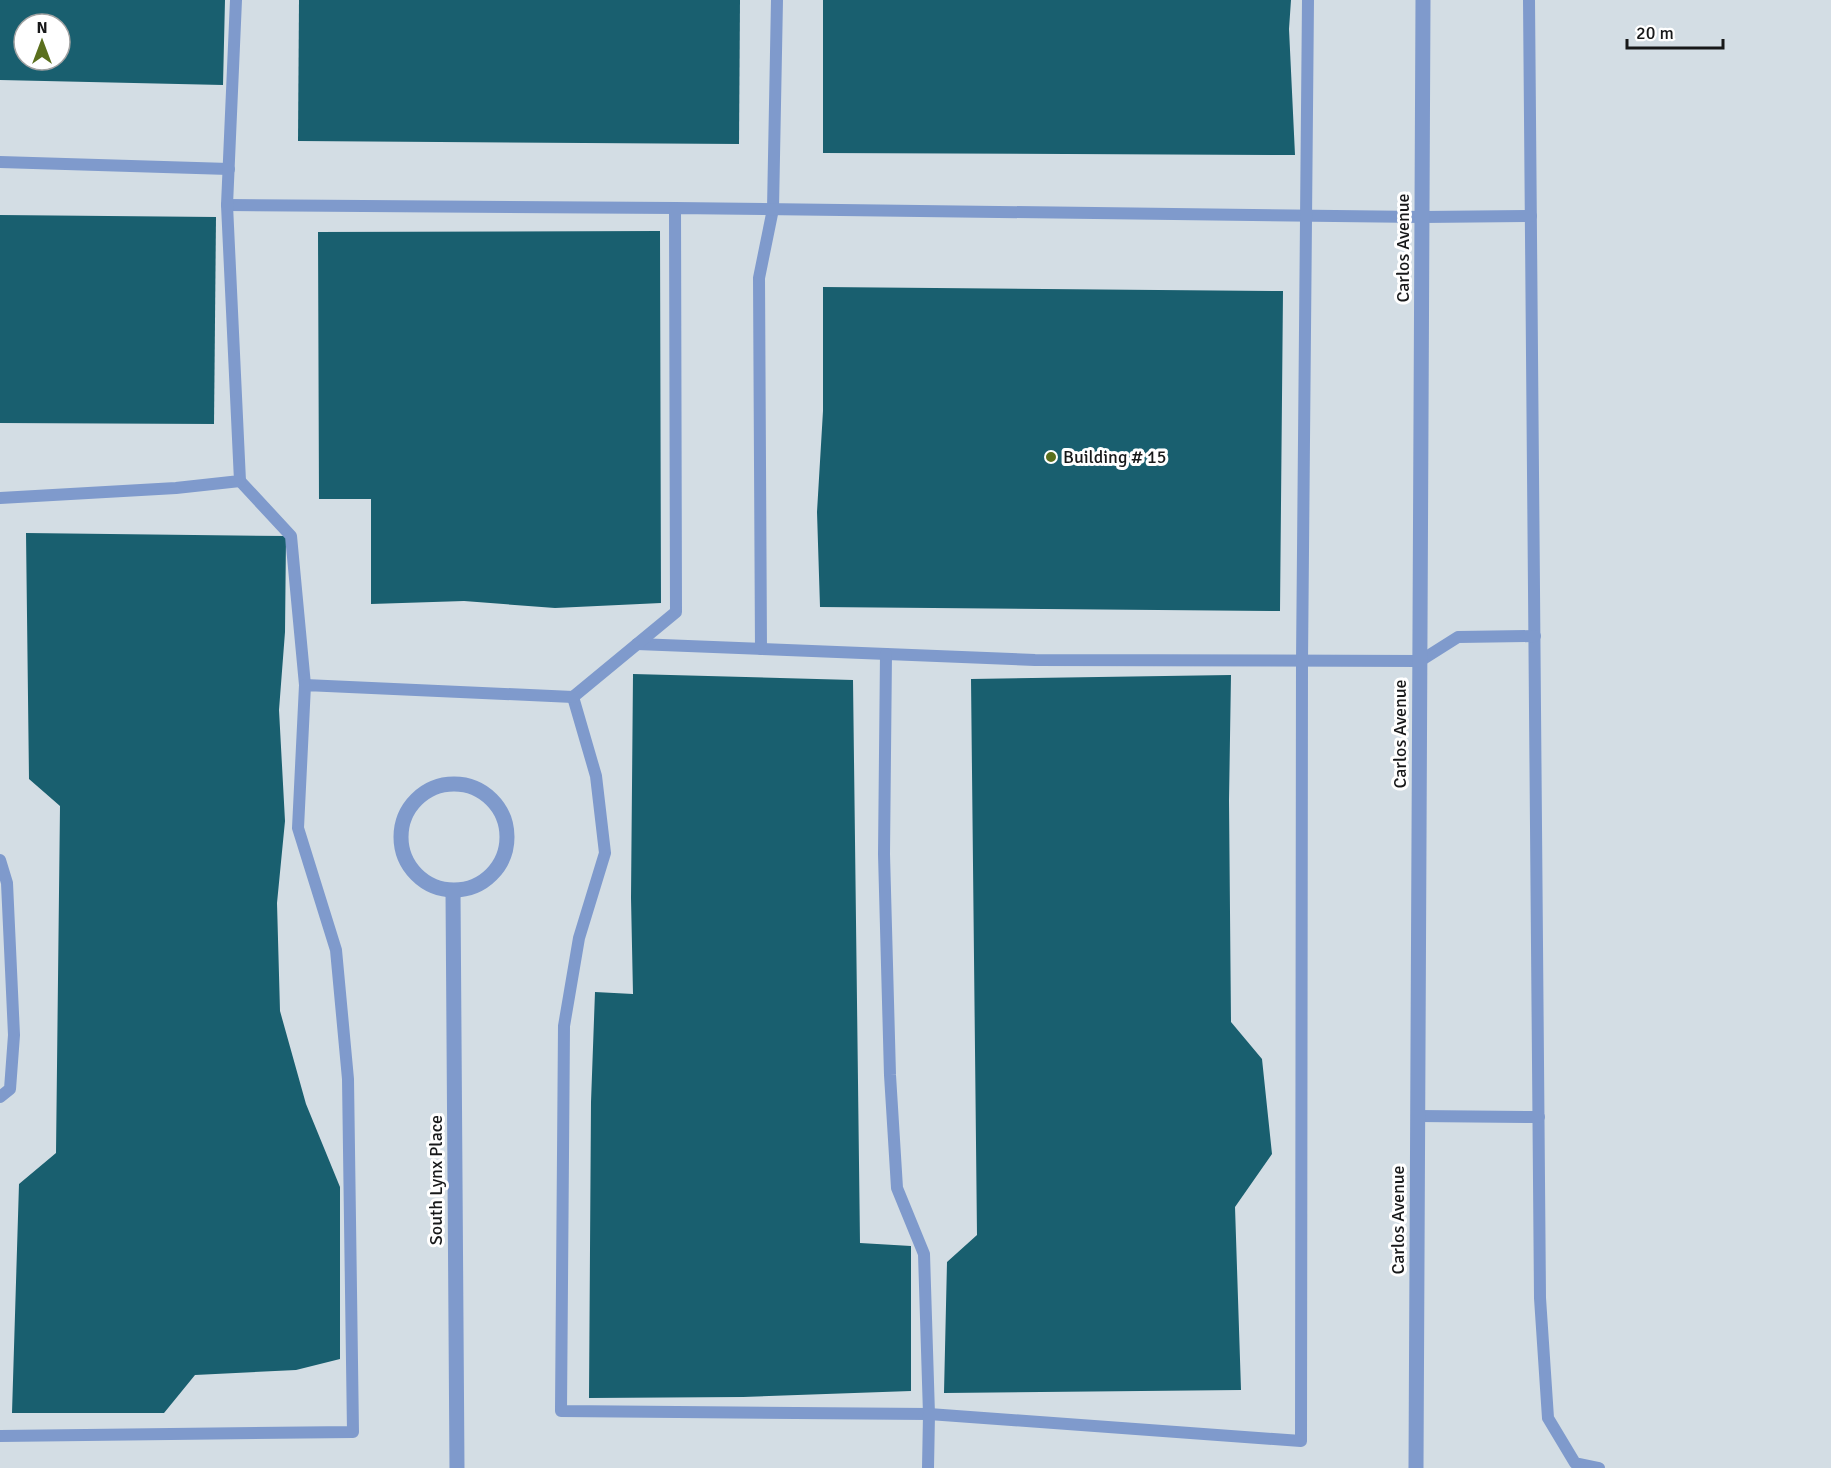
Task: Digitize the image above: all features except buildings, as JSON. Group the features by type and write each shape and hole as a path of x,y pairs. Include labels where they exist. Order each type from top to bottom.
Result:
{"street":[{"name":"Carlos Avenue","path":"1416,1468 1423,0"},
{"path":"456,783 477,788 494,800 505,818 508,839 504,860 492,876 474,888 453,891 432,886 415,874 404,856 400,836 405,815 417,798 435,787 456,783"},
{"name":"South Lynx Place","path":"453,891 458,1468"}],"lane":[{"path":"0,1436 353,1432 348,1079 336,950 298,828 305,685 291,537 240,481 227,205 236,0"},
{"path":"762,649 759,278 772,209 777,0"},
{"path":"573,698 596,776 605,853 579,938 564,1026 561,1411 929,1414 1301,1441 1302,661 1308,216 1308,0"},
{"path":"1529,0 1540,1298 1548,1418 1575,1463 1599,1468"},
{"path":"0,162 229,169"},
{"path":"227,205 1422,217 1531,216"},
{"path":"305,685 573,698 676,612 675,208"},
{"path":"0,498 176,488 240,481"},
{"path":"637,644 1035,660 1420,661 1458,637 1534,636"},
{"path":"886,654 884,854 890,1075 897,1188 924,1254 929,1414 928,1468"},
{"path":"0,860 7,883 14,1035 10,1089 0,1097"},
{"path":"1418,1116 1539,1117"}],"shaded area":[{"path":"0,0 1831,0 1831,1468 0,1468"}],"place":[{"name":"Building # 15","path":"1051,457"}]}
